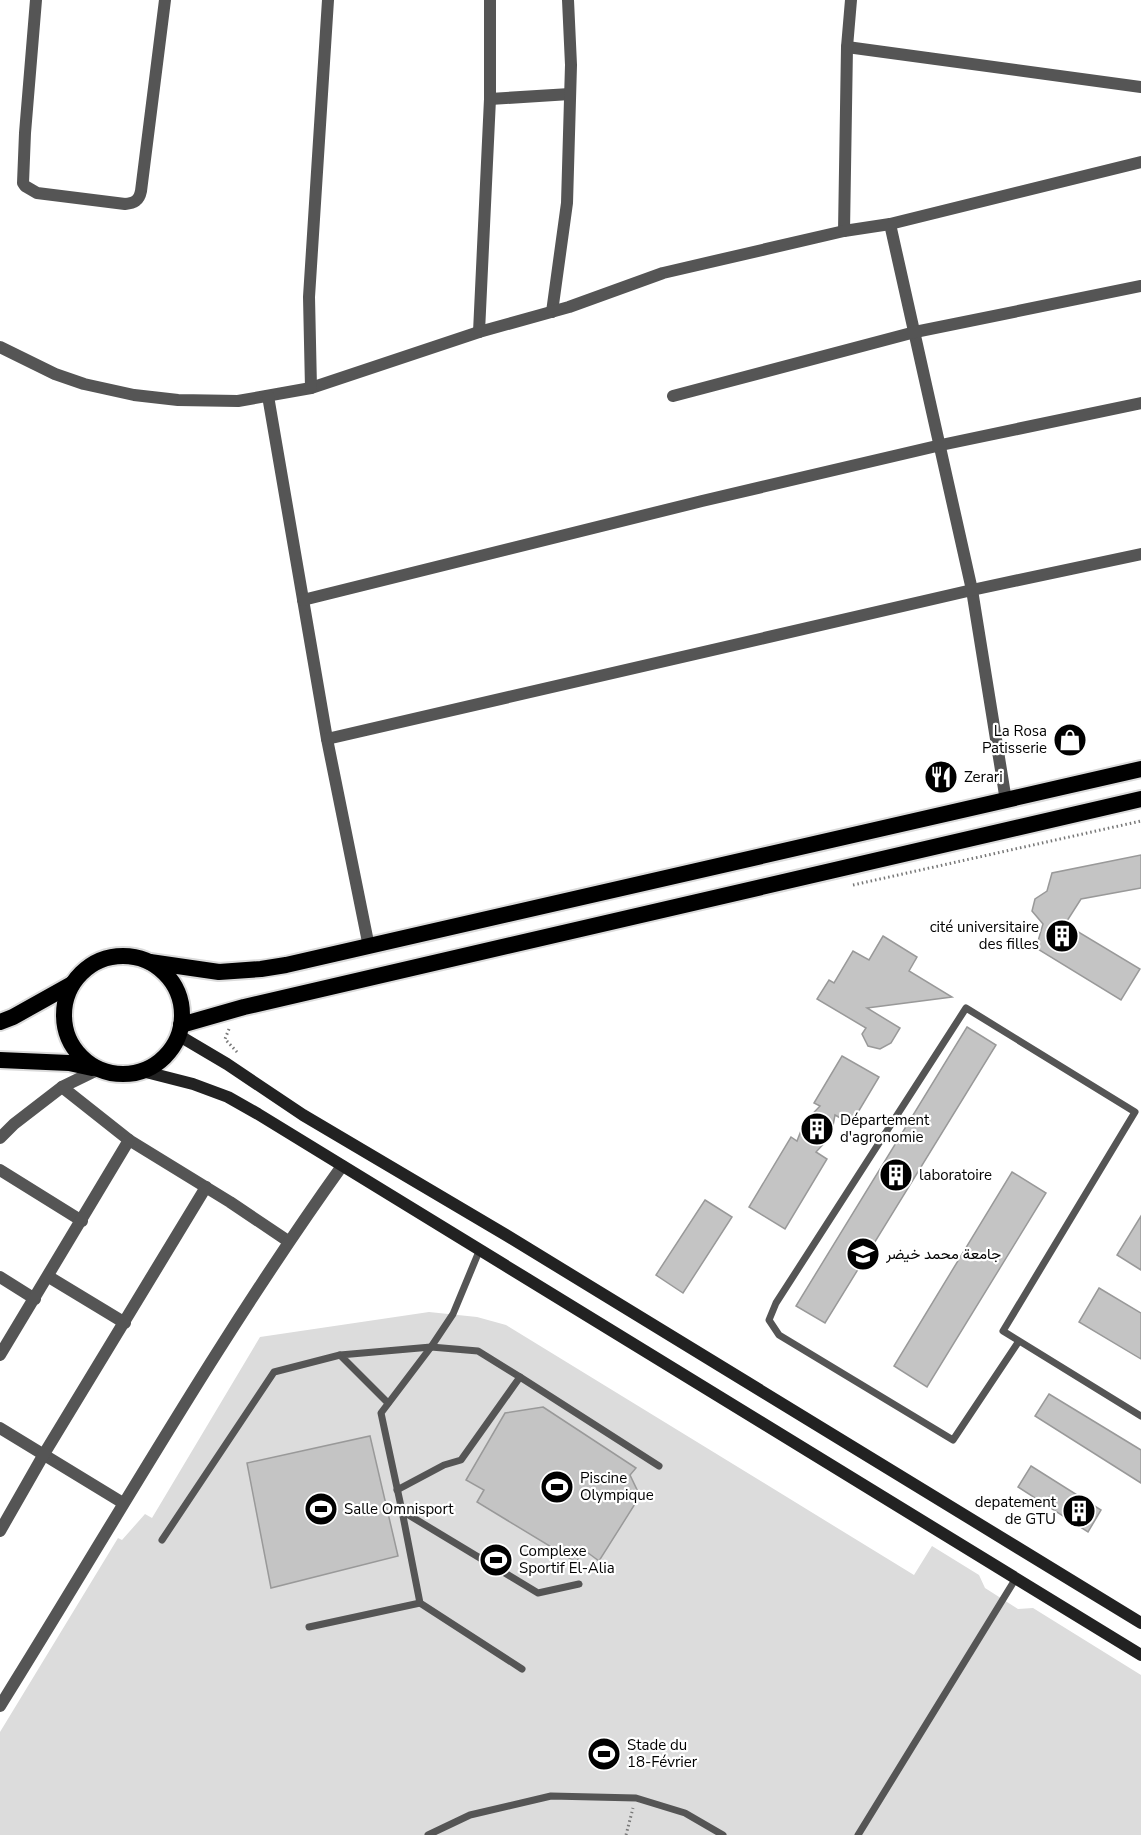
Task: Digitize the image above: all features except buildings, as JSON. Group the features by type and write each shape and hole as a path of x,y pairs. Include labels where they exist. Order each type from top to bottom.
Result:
{"highway":[{"path":"99,1070 82,1058 70,1042 63,1023 64,1002 72,984 81,972 107,957 121,955 136,957 150,962 219,972 286,965 1141,769"},
{"path":"180,1030 212,1015 1141,799"},
{"path":"0,1060 69,1064 127,1074 142,1071 157,1063 170,1051 180,1030 180,1003 172,982 162,970 150,962"},
{"path":"0,1022 33,1007 72,984"}],"main road":[{"path":"180,1030 303,1115 517,1241 1141,1623"},
{"path":"142,1071 193,1084 228,1097 1141,1655"}],"street":[{"path":"36,0 23,183 29,189 42,194 125,204 137,200 141,191 165,0"},
{"path":"311,388 309,297 328,0"},
{"path":"479,332 490,99 490,0"},
{"path":"552,312 567,203 570,94 568,0"},
{"path":"844,231 847,47 851,0"},
{"path":"847,47 1141,87"},
{"path":"490,99 570,94"},
{"path":"0,347 84,384 134,395 227,402 268,396 311,388 479,332 552,312 663,273 844,231 890,224 1141,162"},
{"path":"890,224 972,590 1006,801"},
{"path":"673,396 915,332 1141,286"},
{"path":"268,396 327,740 369,947"},
{"path":"303,600 657,512 940,445 1141,403"},
{"path":"327,740 972,590 1141,554"},
{"path":"0,1138 14,1124 62,1087 99,1070"},
{"path":"62,1087 129,1140 288,1241"},
{"path":"0,1121 14,1124"},
{"path":"0,1355 49,1277 129,1140"},
{"path":"0,1705 69,1596 123,1503 288,1241 342,1166"},
{"path":"0,1170 82,1221"},
{"path":"0,1531 44,1454 206,1187"},
{"path":"0,1277 35,1299"},
{"path":"49,1277 125,1323"},
{"path":"0,1428 123,1503"}],"lane":[{"path":"1019,1341 953,1440 779,1335 769,1320 776,1304 966,1008 1135,1112 1003,1331 1141,1416"},
{"path":"420,1603 381,1413 453,1314 480,1249"},
{"path":"162,1540 274,1372 340,1355 431,1347 478,1351 659,1466"},
{"path":"340,1355 388,1403"},
{"path":"397,1490 444,1465 461,1460 520,1377"},
{"path":"402,1510 538,1593 579,1584"},
{"path":"858,1835 1016,1578"},
{"path":"309,1627 420,1603 522,1669"},
{"path":"428,1835 470,1815 551,1796 636,1797 685,1813 723,1835"}],"path":[{"path":"626,1835 636,1797"}],"shaded area":[{"name":"Complexe Sportif El-Alia","path":"429,1312 477,1317 506,1325 914,1575 932,1546 979,1575 985,1588 1018,1609 1033,1608 1141,1675 1141,1835 0,1835 0,1732 118,1538 122,1540 145,1514 152,1518 260,1337"}],"place":[{"name":"La Rosa Patisserie","path":"1070,740"},
{"name":"Zerari","path":"941,777"},
{"name":"cité universitaire des filles","path":"1062,936"},
{"name":"Département d'agronomie","path":"817,1129"},
{"name":"laboratoire","path":"896,1175"},
{"name":"جامعة محمد خيضر","path":"863,1254"},
{"name":"Piscine Olympique","path":"557,1487"},
{"name":"Salle Omnisport","path":"321,1509"},
{"name":"depatement de GTU","path":"1079,1511"},
{"name":"Complexe Sportif El-Alia","path":"496,1560"},
{"name":"Stade du 18-Février","path":"604,1754"}]}
